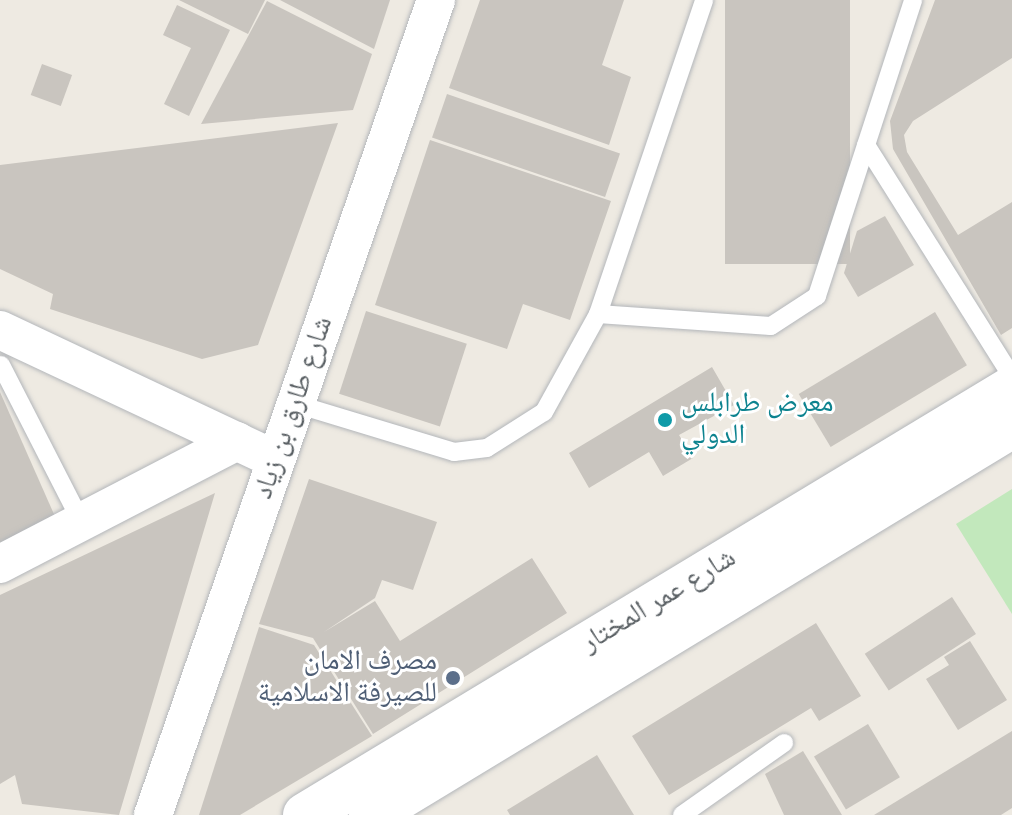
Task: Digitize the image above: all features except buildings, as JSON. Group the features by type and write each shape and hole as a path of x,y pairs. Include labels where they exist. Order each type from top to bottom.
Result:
{"main road":[{"name":"شارع عمر المختار","path":"305,815 1012,388"},
{"name":"شارع عمر المختار","path":"371,815 1012,426"}],"street":[{"name":"شارع طارق بن زياد","path":"153,815 436,0"},
{"path":"0,330 276,460"},
{"path":"0,365 38,348"},
{"path":"0,564 237,441"}],"lane":[{"path":"296,404 454,452 487,448 544,412 598,314 704,0"},
{"path":"598,314 771,326 801,312 817,296 913,0"},
{"path":"866,145 1012,377"},
{"path":"0,365 82,523"},
{"path":"682,815 784,743"}],"green space":[{"path":"1012,489 1012,614 956,524"}],"place":[{"name":"معرض طرابلس الدولي","path":"665,420"},
{"name":"مصرف الامان للصيرفة الاسلامية","path":"453,678"}]}
